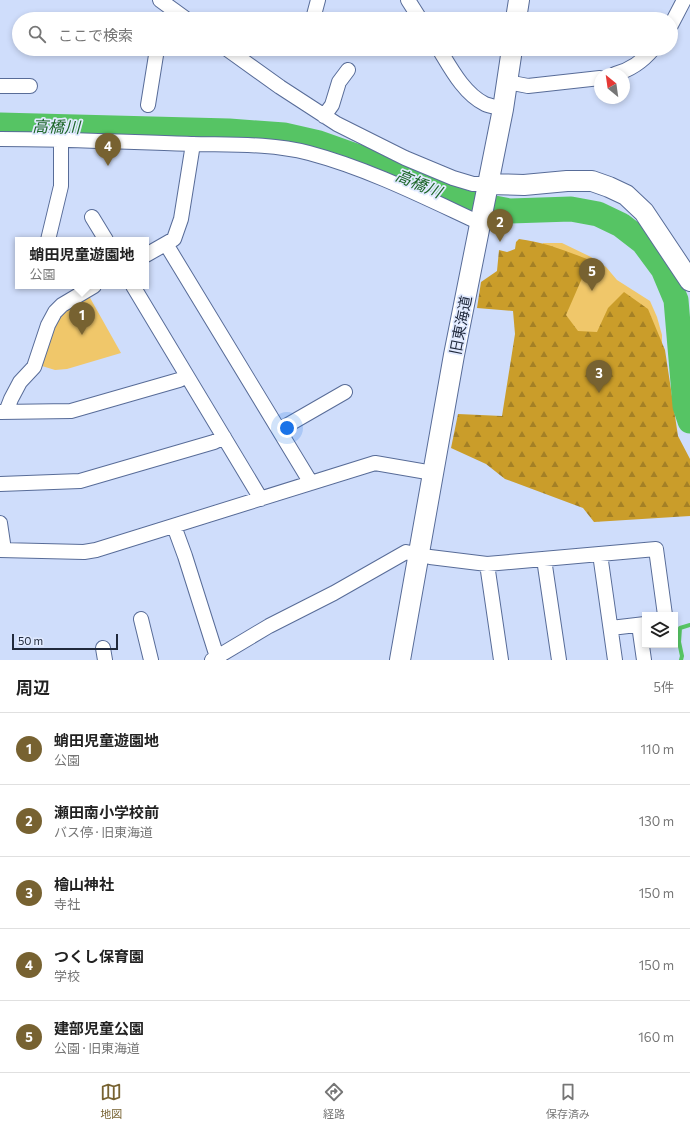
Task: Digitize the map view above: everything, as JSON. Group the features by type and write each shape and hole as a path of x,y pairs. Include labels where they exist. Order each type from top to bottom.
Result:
{"street":[{"path":"315,12 318,0"},
{"path":"408,0 416,12"},
{"path":"517,12 519,0"},
{"path":"678,12 684,0"},
{"path":"148,105 155,56"},
{"path":"237,56 280,88 337,124 404,158 452,178 487,188 592,181 626,195 644,212 690,281"},
{"path":"443,56 456,76 473,95 484,104 503,109"},
{"name":"旧東海道","path":"400,660 454,355 503,109 511,56"},
{"path":"630,68 637,65 648,56"},
{"path":"324,116 332,104 339,82 348,70"},
{"path":"507,82 528,86 594,79"},
{"path":"0,86 30,86"},
{"path":"0,139 61,139 192,144 246,144 280,148 307,153 378,176 480,220"},
{"path":"49,237 61,186 61,139"},
{"path":"149,253 174,239 181,219 192,144"},
{"path":"92,217 104,237"},
{"path":"166,244 311,483"},
{"path":"3,412 20,382 34,367 48,325 55,312 62,305 89,289"},
{"path":"136,289 261,499"},
{"path":"3,412 71,411 180,380 187,376"},
{"path":"279,430 345,392"},
{"path":"0,484 80,481 214,442 224,437"},
{"path":"0,523 2,550 84,552 96,550 375,463 433,473"},
{"path":"174,526 185,556 215,659 269,626 334,593 406,552 430,558 487,564 656,549 665,612"},
{"path":"600,554 616,660"},
{"path":"544,559 559,660"},
{"path":"487,564 501,660"},
{"path":"141,619 151,660"},
{"path":"611,628 642,624"},
{"path":"643,648 644,660"}],"shaded area":[{"path":"543,243 562,243 591,257 606,267 617,280 650,301 657,317 662,335 662,349 555,349 540,254"},
{"path":"89,296 121,353 67,369 55,370 42,366 58,317 64,311"}],"green space":[{"path":"519,239 545,244 587,259 583,276 566,315 578,331 597,332 608,308 624,292 648,309 665,350 678,436 690,459 690,516 594,522 583,508 505,479 486,464 451,448 458,414 502,416 515,334 513,311 477,308 481,282 497,271 499,250 507,252 515,249 516,242"}],"waterway":[{"name":"高橋川","path":"0,125 229,131 284,135 319,143 367,160 463,202 510,211 571,209 598,214 621,225 643,242 663,269 676,300 685,406 690,421"},
{"path":"681,660 682,656 679,642 680,628 690,625"}],"place":[{"name":"つくし保育園","path":"108,166"},
{"name":"瀬田南小学校前","path":"500,242"},
{"name":"建部児童公園","path":"592,291"},
{"name":"蛸田児童遊園地","path":"82,335"},
{"name":"檜山神社","path":"599,393"}]}
